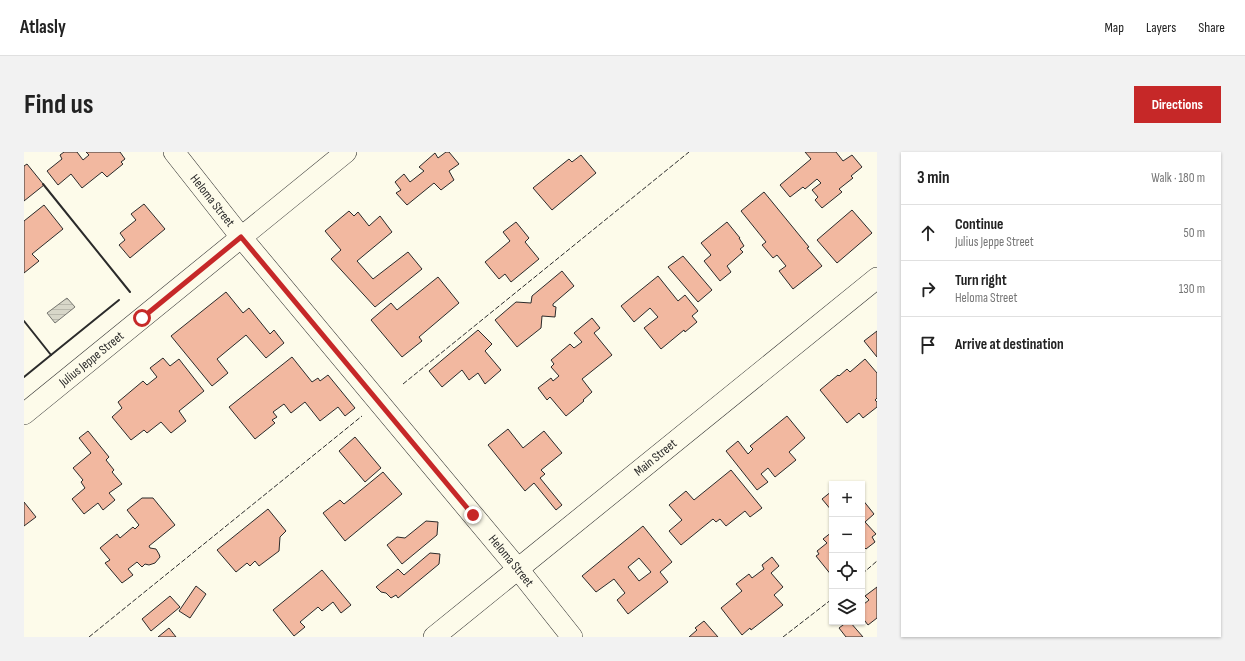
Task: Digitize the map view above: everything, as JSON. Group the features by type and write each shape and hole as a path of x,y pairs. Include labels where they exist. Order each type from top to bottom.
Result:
{"street":[{"name":"Heloma Street","path":"174,152 241,237 518,569 572,637"},
{"name":"Julius Jeppe Street","path":"24,414 346,152"},
{"name":"Main Street","path":"434,637 877,278"}],"shaded area":[{"path":"67,298 75,307 55,323 47,313"}],"building":[{"path":"64,152 77,152 83,160 89,155 86,152 120,152 125,159 121,162 123,164 107,177 102,172 82,188 71,174 58,185 47,171 62,159 60,155"},
{"path":"446,152 449,152 459,164 449,171 454,180 441,190 434,183 407,205 396,193 401,190 395,182 404,174 410,182 424,171 419,167 435,153 438,158"},
{"path":"805,152 836,152 843,161 852,155 862,167 851,176 853,178 839,189 842,192 822,208 815,200 818,197 812,190 821,183 817,179 805,189 803,187 790,197 780,185 811,159"},
{"path":"581,155 596,173 552,210 533,188 569,159 572,162"},
{"path":"27,164 44,185 24,201 24,166"},
{"path":"764,192 809,247 807,248 822,266 793,289 779,271 786,266 777,255 773,258 762,245 766,242 741,211"},
{"path":"144,204 165,229 130,258 119,245 125,240 120,233 136,220 131,214"},
{"path":"44,205 63,229 32,254 39,261 24,273 24,221"},
{"path":"852,210 872,233 837,263 817,240"},
{"path":"349,211 354,216 358,212 369,226 380,216 392,232 357,261 373,279 408,252 422,269 375,307 331,259 341,250 325,231"},
{"path":"516,222 529,238 525,242 539,259 511,282 505,274 499,279 485,262 510,241 503,232"},
{"path":"727,222 740,238 744,246 740,249 743,252 727,266 731,272 720,281 704,261 711,255 701,243"},
{"path":"683,256 712,290 698,302 668,267"},
{"path":"562,271 574,286 553,304 553,306 556,307 555,317 542,316 541,328 517,347 495,320 516,302 531,303 532,296"},
{"path":"658,276 678,301 685,295 698,311 692,316 697,322 685,332 684,330 661,349 644,328 658,317 650,308 634,322 621,306"},
{"path":"438,277 459,303 419,337 422,341 402,357 371,320 391,303 397,310"},
{"path":"226,292 243,313 249,308 270,334 274,330 284,343 266,358 246,335 217,359 228,373 212,386 171,336"},
{"path":"592,318 600,328 594,333 612,355 582,379 592,392 566,416 550,397 547,400 538,388 551,378 553,381 559,376 551,367 554,364 551,360 570,344 574,348 582,342 574,333"},
{"path":"478,330 492,344 485,351 501,370 485,384 478,373 469,380 462,370 442,387 429,371"},
{"path":"877,331 877,357 864,341"},
{"path":"292,357 312,382 318,378 320,381 328,375 355,408 345,416 338,407 320,421 305,402 291,413 284,404 273,412 277,417 272,420 275,423 255,439 229,407"},
{"path":"163,358 170,366 179,359 204,391 179,411 186,421 171,433 161,422 147,433 144,430 131,440 112,417 122,408 118,402 143,381 147,385 157,377 150,368"},
{"path":"865,359 877,373 877,398 875,400 877,402 877,407 863,418 859,413 847,423 820,390 847,369 850,372"},
{"path":"787,416 805,438 789,452 796,460 775,477 768,468 761,474 768,482 757,490 726,451 738,441 748,454 753,449 750,446"},
{"path":"508,429 523,448 544,431 562,453 541,470 545,474 540,478 562,505 556,510 534,483 525,491 488,445"},
{"path":"88,431 109,457 106,460 114,470 112,472 122,484 109,493 115,500 103,510 98,503 84,514 72,499 85,488 81,482 83,480 73,468 91,453 79,438"},
{"path":"355,437 381,468 365,482 339,451"},
{"path":"731,470 762,508 750,517 745,511 726,526 720,519 716,522 713,519 681,545 669,531 682,520 669,505 686,491 694,500"},
{"path":"383,472 402,494 345,541 323,513 340,500 344,504"},
{"path":"829,493 829,507 822,499"},
{"path":"142,498 153,498 175,525 149,546 150,548 156,549 159,554 160,557 155,563 149,565 145,564 142,567 137,562 128,569 133,575 122,583 105,563 110,560 100,548 117,534 120,538 133,527 135,529 139,525 127,510"},
{"path":"24,502 36,517 24,526"},
{"path":"865,503 874,514 865,522"},
{"path":"268,509 286,531 280,537 279,551 259,566 255,561 250,566 247,563 236,572 217,550"},
{"path":"426,521 438,522 437,535 402,564 387,545 397,537 405,538"},
{"path":"865,522 876,534 872,537 875,542 866,549"},
{"path":"643,526 672,562 660,572 668,582 628,614 617,600 625,593 614,579 596,592 582,576","holes":["639,558 651,572 639,581 628,567"]},
{"path":"829,534 829,572 816,556 819,554 817,551 827,543 823,539"},
{"path":"430,553 440,554 439,564 398,598 396,595 391,598 376,587 398,569 404,575"},
{"path":"772,557 779,566 771,573 783,587 774,595 783,605 751,630 750,628 742,635 721,608 742,591 736,584 749,574 752,578 764,569 762,565"},
{"path":"322,570 351,605 341,613 333,602 322,611 318,607 300,622 305,627 294,636 273,610"},
{"path":"196,586 206,594 190,618 179,611"},
{"path":"877,587 877,618 868,625 865,621 865,603 869,600 865,596"},
{"path":"170,596 180,607 151,631 142,619"},
{"path":"704,621 718,637 689,637 697,630 695,628"},
{"path":"843,625 853,625 863,637 846,637 839,628"},
{"path":"169,628 176,637 158,637"}],"fence":[{"path":"403,384 689,152"},
{"path":"89,637 362,416"},
{"path":"865,571 877,561"},
{"path":"783,637 829,601"}],"wall":[{"path":"43,184 130,292"},
{"path":"51,355 119,300"},
{"path":"24,321 51,355 24,377"}],"route":[{"path":"142,318 241,237 473,515"}]}
